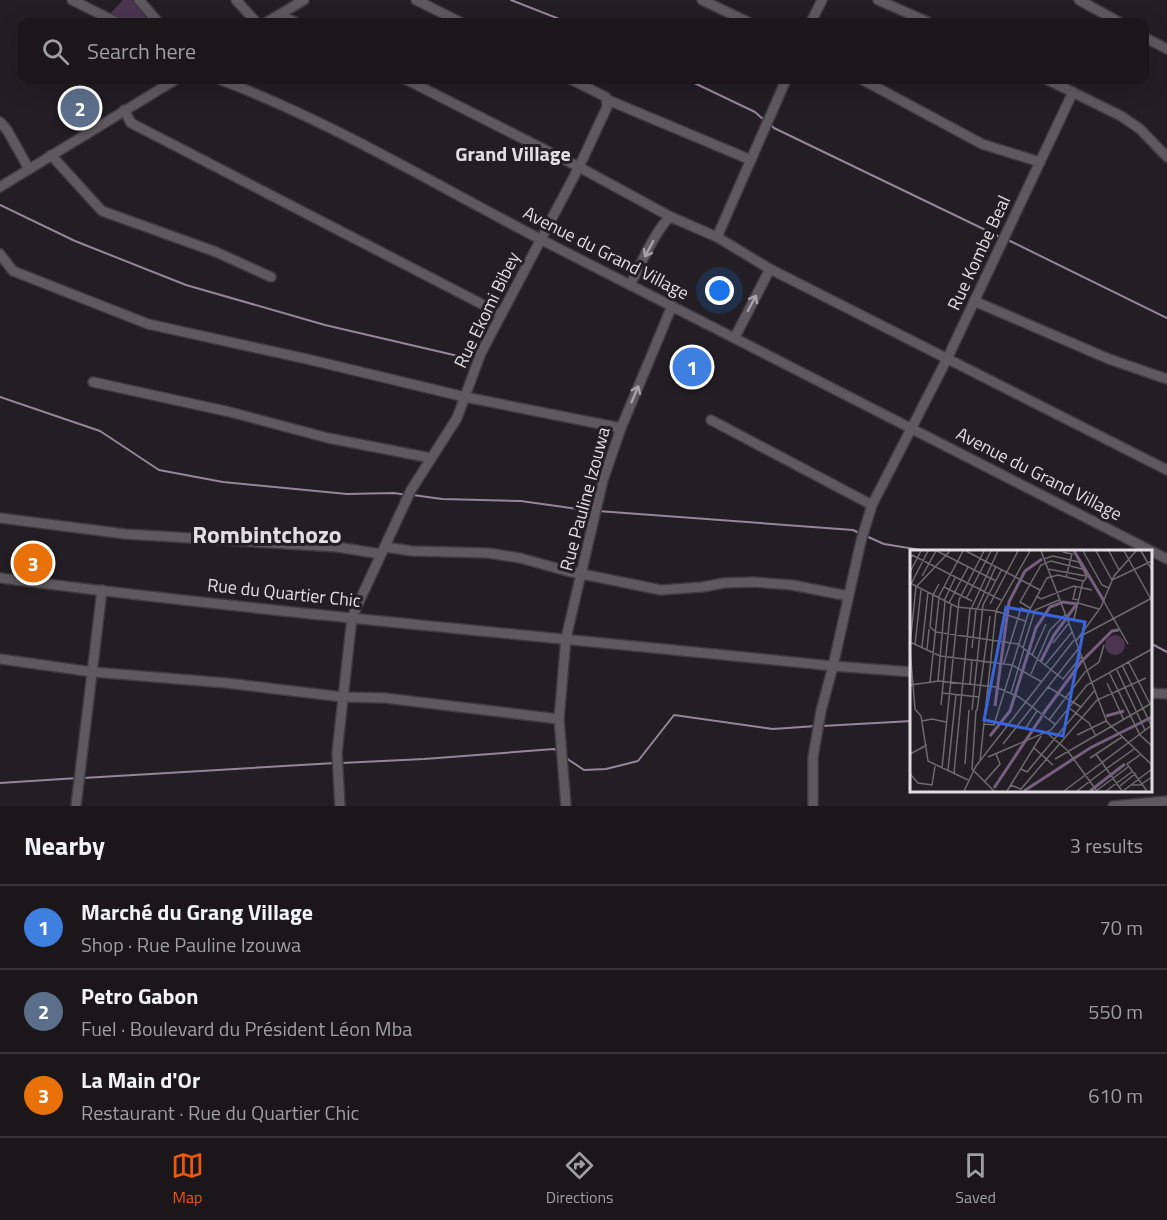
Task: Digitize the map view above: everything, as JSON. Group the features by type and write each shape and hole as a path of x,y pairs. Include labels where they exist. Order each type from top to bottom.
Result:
{"street":[{"path":"72,0 108,18"},
{"path":"139,0 155,18"},
{"path":"236,0 252,18"},
{"path":"274,18 304,0"},
{"path":"416,0 452,18"},
{"path":"702,0 740,18"},
{"path":"813,18 822,0"},
{"path":"879,0 919,18"},
{"path":"1078,0 1112,18"},
{"path":"280,15 286,18"},
{"path":"1149,40 1167,49"},
{"path":"0,187 168,84"},
{"name":"Avenue du Grand Village","path":"231,84 256,93 371,149 540,239 1151,550"},
{"path":"245,84 256,93"},
{"path":"415,84 579,167 671,217 717,237 770,269 1167,470"},
{"path":"580,84 608,100 751,160"},
{"path":"717,237 784,84"},
{"path":"870,84 982,144 1040,162"},
{"path":"1056,84 1121,116 1140,129 1167,157"},
{"name":"Rue Kombe Beal","path":"813,806 813,757 819,720 861,541 872,505 947,359 1073,92"},
{"name":"Rue Ekomi Bibey","path":"340,806 337,753 352,616 411,490 457,418 481,353 579,167 607,107 608,100"},
{"path":"124,110 131,123 501,314"},
{"path":"0,122 29,169"},
{"path":"51,155 102,211 216,252 271,277"},
{"path":"630,285 666,219 671,217"},
{"path":"0,254 12,271 148,324 465,397 621,428"},
{"path":"735,337 770,269"},
{"path":"974,302 1108,358 1167,379"},
{"name":"Rue Pauline Izouwa","path":"566,806 559,719 566,638 603,480 621,428 672,306"},
{"path":"93,382 230,412 328,438 431,458"},
{"path":"711,420 872,505"},
{"path":"0,518 125,534 383,551 488,553 520,558 661,590 753,582 792,585 848,596"},
{"name":"Avenue du Grand Village","path":"1152,550 1167,558"},
{"name":"Rue du Quartier Chic","path":"0,578 833,666 910,672"},
{"path":"76,806 102,590"},
{"path":"0,659 93,672 226,683 343,697 385,698 559,719"},
{"path":"1152,693 1167,694"},
{"path":"1113,806 1167,801"}],"shaded area":[{"path":"123,0 132,0 147,18 112,18 108,16"}],"waterway":[{"path":"511,0 557,18"},
{"path":"696,84 755,112 764,120"},
{"path":"769,123 774,128 998,236"},
{"path":"0,205 75,241 186,285 325,325 471,359"},
{"path":"1010,241 1167,318"},
{"path":"0,397 100,431 159,470 223,482 347,494 407,495"},
{"path":"413,495 442,499 521,501 592,511"},
{"path":"598,511 853,530 861,534"},
{"path":"866,536 884,544 921,550"},
{"path":"1152,644 1167,652"},
{"path":"566,758 584,770 606,769 638,761 674,715 773,729 816,726"},
{"path":"822,726 910,721"},
{"path":"341,763 554,749 559,752"},
{"path":"83,778 335,763"},
{"path":"0,783 78,778"}],"place":[{"name":"Petro Gabon","path":"80,108"},
{"name":"Marché du Grang Village","path":"692,367"},
{"name":"La Main d'Or","path":"33,563"}],"district":[{"name":"Grand Village","path":"513,154"},
{"name":"Rombintchozo","path":"267,535"}]}
